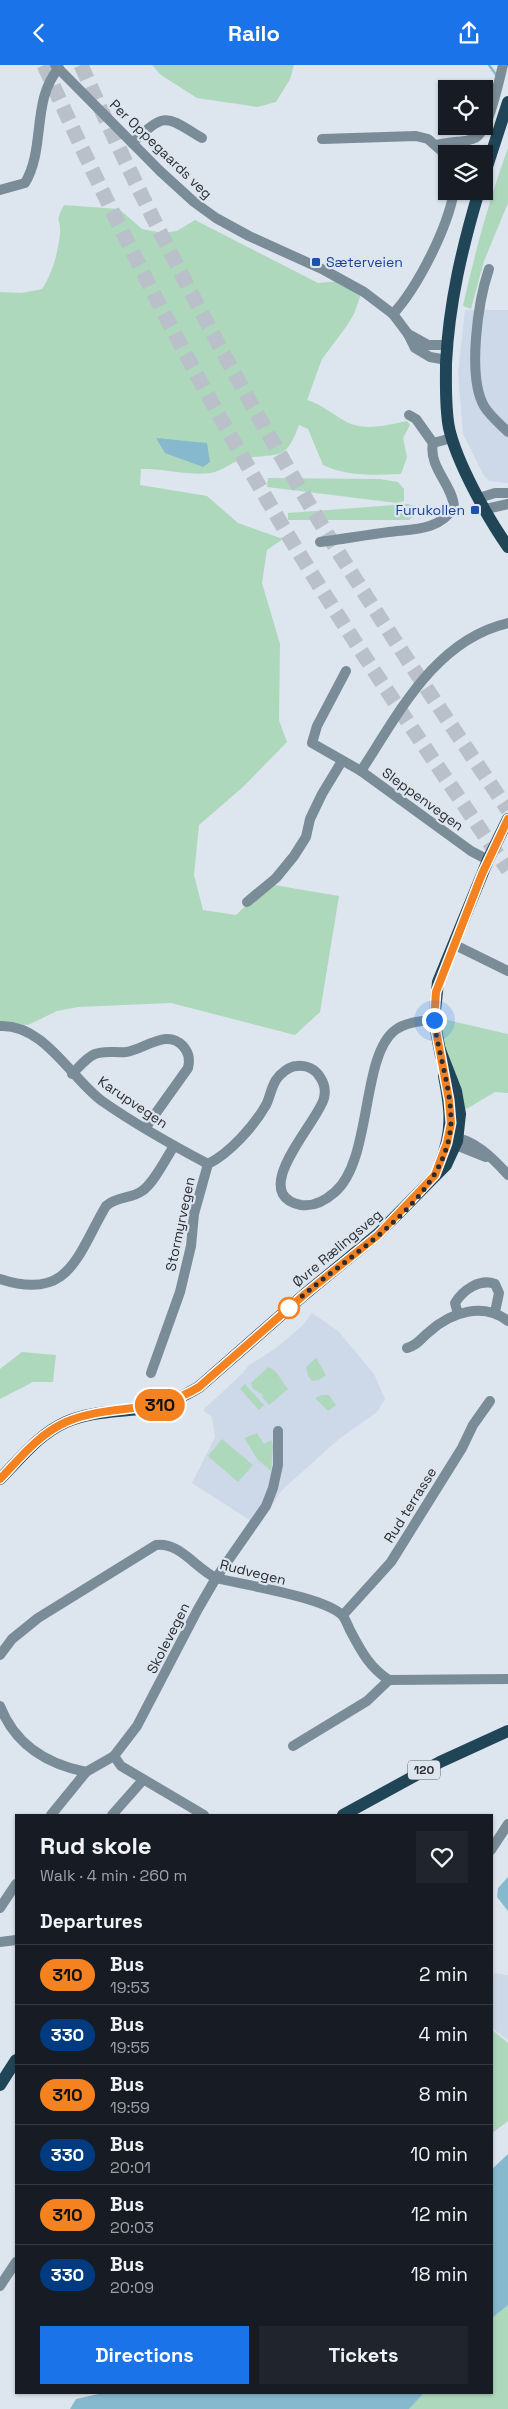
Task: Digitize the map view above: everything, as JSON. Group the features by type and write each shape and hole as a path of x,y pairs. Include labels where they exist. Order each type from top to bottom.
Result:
{"main road":[{"path":"493,150 507,108"},
{"path":"476,200 456,271 447,345 446,402 452,438 483,504 508,547"},
{"name":"Øvre Rælingsveg","path":"0,1479 33,1445 62,1424 90,1415 159,1405 199,1387 305,1294 378,1235 435,1175 454,1140 460,1114 458,1098 440,1049 434,1020 436,992 488,860 508,819"},
{"name":"120","path":"345,1814 440,1762 508,1731"},
{"path":"0,2085 15,2062"}],"street":[{"path":"322,139 400,135 428,139 437,145 449,141 475,139 481,133 491,109 503,65"},
{"path":"0,190 25,183 31,173 37,151 44,97 49,81 57,67"},
{"name":"Per Oppegaards veg","path":"57,67 184,194 216,218 249,236 336,276 371,297 394,314 408,334 414,348 430,357 447,360"},
{"path":"132,143 152,125 164,119 170,119 202,138"},
{"path":"394,314 431,254 451,200"},
{"path":"489,269 479,309 476,357 478,383 484,406 508,432"},
{"name":"Per Oppegaards veg","path":"408,334 428,345 447,345"},
{"path":"320,542 391,532 413,531 436,524 450,514 454,507 454,499 435,463 433,443 416,419 409,415"},
{"path":"433,443 452,438"},
{"path":"483,504 495,493 508,493"},
{"path":"483,504 508,504"},
{"path":"361,771 415,688 429,672 474,636 488,629 508,623"},
{"name":"Sleppenvegen","path":"346,671 317,726 312,743 361,771 471,851 488,860"},
{"path":"247,902 276,878 294,856 306,837 310,819 322,794 342,761"},
{"path":"454,944 492,965 508,971"},
{"name":"Stormyrvegen","path":"151,1373 180,1292 191,1246 194,1213 208,1164 218,1158 251,1125 266,1105 276,1081 283,1073 292,1067 306,1067 319,1074 324,1084 324,1100 318,1113 284,1163 281,1182 282,1191 294,1203 309,1205 327,1198 336,1191 348,1174 366,1114 377,1065 387,1039 394,1031 405,1025 434,1020"},
{"name":"Karupvegen","path":"0,1026 16,1027 36,1037 72,1074 100,1099 174,1146 208,1164"},
{"path":"72,1074 98,1052 126,1052 158,1040 174,1040 182,1045 190,1059 188,1068 146,1127"},
{"path":"454,1140 490,1158 508,1175"},
{"path":"0,1279 25,1286 35,1286 48,1283 67,1272 80,1256 106,1206 118,1198 142,1191 148,1186 174,1146"},
{"path":"458,1314 455,1303 458,1298 479,1283 488,1281 495,1284 499,1293 495,1313"},
{"path":"407,1348 415,1345 440,1324 458,1314 475,1310 495,1313 508,1321"},
{"name":"Rud terrasse","path":"343,1615 391,1562 462,1448 472,1425 490,1401"},
{"name":"Skolevegen","path":"114,1756 142,1718 216,1578 266,1506 273,1489 278,1465 278,1431"},
{"name":"Rudvegen","path":"0,1655 12,1639 38,1618 156,1545 169,1545 216,1578 309,1600 332,1608 343,1615"},
{"path":"343,1615 368,1662 378,1673 389,1680 508,1679"},
{"path":"293,1746 367,1701 389,1680"},
{"path":"0,1706 9,1726 20,1740 38,1755 53,1763 86,1772"},
{"path":"52,1814 86,1772 114,1756 121,1766 143,1781 202,1814"},
{"path":"113,1814 143,1781"},
{"path":"493,1847 508,1824"},
{"path":"0,1908 15,1886"},
{"path":"0,1942 15,1940"},
{"path":"0,2286 15,2264"}],"shaded area":[{"path":"465,310 508,310 508,483 489,481 483,474 463,434 458,373"},
{"path":"312,1313 338,1331 374,1374 385,1399 377,1412 339,1439 282,1490 259,1526 192,1483 215,1437 212,1417 203,1410 243,1373 248,1366 276,1348 302,1326"},
{"path":"494,1973 508,1975 508,2040 493,2029"}],"green space":[{"path":"152,65 294,65 290,79 276,102 257,107 197,98 161,75"},
{"path":"508,148 508,203 484,261 471,309 463,306"},
{"path":"64,205 119,209 142,229 163,233 177,231 195,220 318,283 340,281 363,288 354,314 322,359 307,400 345,421 360,426 376,427 407,421 410,425 403,438 407,457 401,474 371,475 342,472 323,465 308,429 299,425 286,450 275,455 242,459 215,472 202,474 141,469 140,485 207,496 238,523 283,539 267,550 262,583 280,644 279,720 287,742 243,787 199,825 194,875 203,910 236,915 268,884 339,896 320,1012 295,1035 171,1003 78,1007 57,1011 28,1025 0,1022 0,292 22,293 42,289 52,270 56,256 60,234 59,218"},
{"path":"268,478 380,479 398,482 404,489 404,501 397,503 267,487"},
{"path":"408,504 414,506 415,515 409,520 288,520 288,513"},
{"path":"447,1020 508,1034 508,1093 495,1092 468,1108 453,1113 440,1034 442,1021"},
{"path":"22,1352 56,1355 53,1382 33,1382 0,1399 0,1369"},
{"path":"316,1358 326,1375 319,1380 312,1381 308,1376 306,1367"},
{"path":"268,1367 277,1373 288,1389 269,1405 262,1397 263,1395 253,1389 251,1383"},
{"path":"245,1384 264,1405 259,1410 240,1389"},
{"path":"329,1395 336,1405 328,1411 315,1398"},
{"path":"257,1433 264,1444 271,1440 273,1445 271,1471 258,1460 244,1438"},
{"path":"222,1439 253,1465 238,1482 208,1456"},
{"path":"493,2031 508,2043 508,2121 493,2132"},
{"path":"508,2305 508,2409 409,2409 423,2394 493,2394 493,2317"}],"water":[{"path":"156,438 207,443 210,462 203,467 165,453"},
{"path":"508,1877 508,1911 497,1897 498,1888"},
{"path":"508,2154 508,2305 493,2317 493,2168"},
{"path":"98,2394 423,2394 409,2409 70,2409 76,2399"}],"waterway":[{"path":"489,65 497,76"}],"tunnel":[{"path":"44,65 128,243 188,359 252,474 339,616 508,870"},
{"path":"81,65 134,179 190,291 280,455 359,585 508,810"}],"bus line":[{"name":"310","path":"0,1479 33,1445 47,1433 62,1424 90,1415 159,1405 190,1393 199,1387 305,1294 378,1235 403,1211 435,1175 447,1143 451,1123 449,1100 433,1011 438,982 482,874 508,819"}],"place":[{"name":"Sæterveien","path":"316,262"},
{"name":"Furukollen","path":"475,510"}],"route":[{"path":"289,1308 378,1235 403,1211 435,1175 450,1132 451,1115 434,1020"}]}
